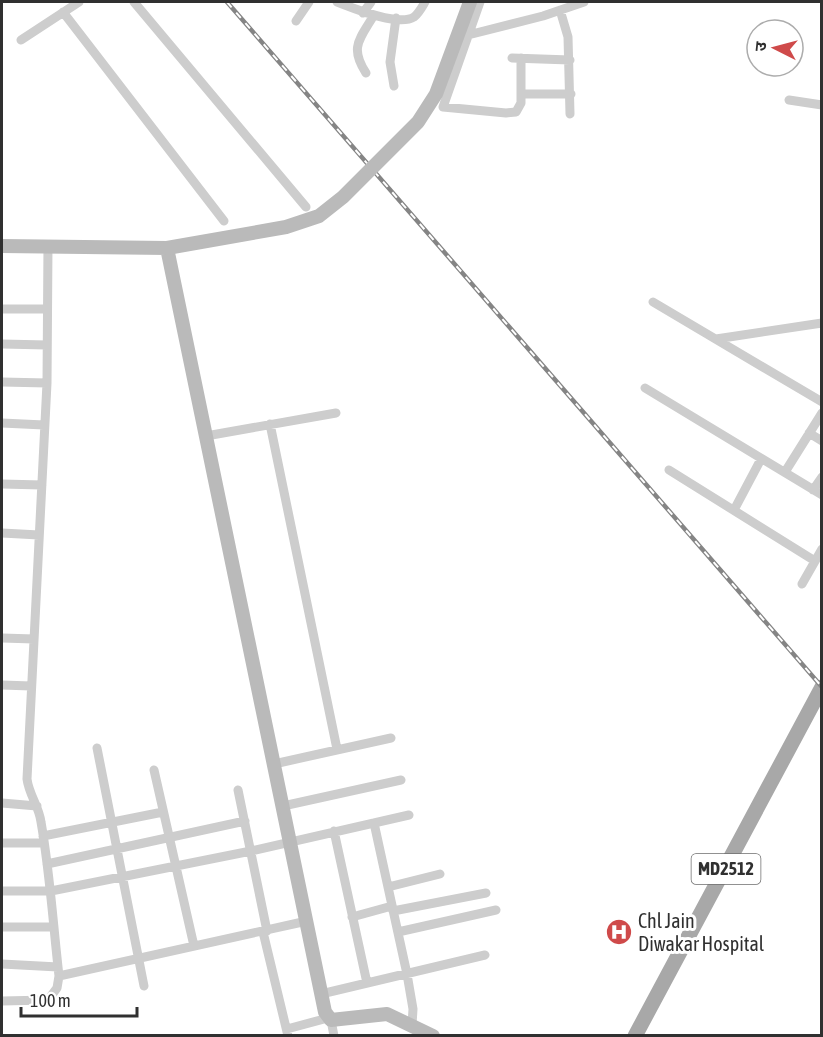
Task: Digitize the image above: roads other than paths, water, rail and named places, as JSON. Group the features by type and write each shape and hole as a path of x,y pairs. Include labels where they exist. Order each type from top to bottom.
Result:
{"main road":[{"name":"MD2512","path":"635,1035 822,687"}],"street":[{"path":"21,40 78,2"},
{"path":"134,2 306,207"},
{"path":"296,21 309,2"},
{"path":"337,2 363,13 396,18 413,18 425,2"},
{"path":"363,13 371,2"},
{"path":"2,246 167,248 286,227 319,216 343,197 418,122 436,94 470,2"},
{"path":"480,2 443,107 512,113 519,109 521,94 517,58 570,60"},
{"path":"468,35 560,10 573,3 584,2"},
{"path":"560,10 566,30 570,60 570,114"},
{"path":"63,12 224,221"},
{"path":"366,73 358,61 356,50 374,15"},
{"path":"394,86 390,62 396,18"},
{"path":"521,94 570,94"},
{"path":"789,100 822,105"},
{"path":"2,1001 48,1000 57,988 58,971 44,839 37,806 30,794 27,778 47,383 48,245"},
{"path":"167,248 321,994 334,1035"},
{"path":"653,302 822,402"},
{"path":"2,309 47,309"},
{"path":"716,339 822,322"},
{"path":"2,344 47,345"},
{"path":"2,382 47,383"},
{"path":"645,388 818,493 822,477"},
{"path":"206,436 336,413"},
{"path":"785,472 822,413"},
{"path":"2,423 44,425"},
{"path":"270,424 337,748"},
{"path":"809,434 822,441"},
{"path":"734,510 761,459"},
{"path":"669,470 815,561"},
{"path":"2,484 42,485"},
{"path":"2,533 39,535"},
{"path":"802,584 822,549"},
{"path":"2,638 34,639"},
{"path":"2,685 31,687"},
{"path":"274,764 337,748 391,738"},
{"path":"97,748 144,986"},
{"path":"153,770 194,946"},
{"path":"283,806 401,780"},
{"path":"238,790 265,931 288,1032 329,1019 378,1014 396,1017 433,1035"},
{"path":"2,803 37,806"},
{"path":"2,843 44,839 163,812"},
{"path":"2,891 51,891 176,867 409,815"},
{"path":"47,864 244,821"},
{"path":"374,823 407,974 413,1009 412,1025"},
{"path":"334,831 367,983"},
{"path":"388,887 440,874"},
{"path":"352,917 486,893"},
{"path":"398,932 496,910"},
{"path":"2,964 58,971 139,958 307,921"},
{"path":"2,927 54,927"},
{"path":"321,994 485,956"}],"railway":[{"path":"227,2 822,687"}],"place":[{"name":"Chl Jain Diwakar Hospital","path":"619,932"}]}
